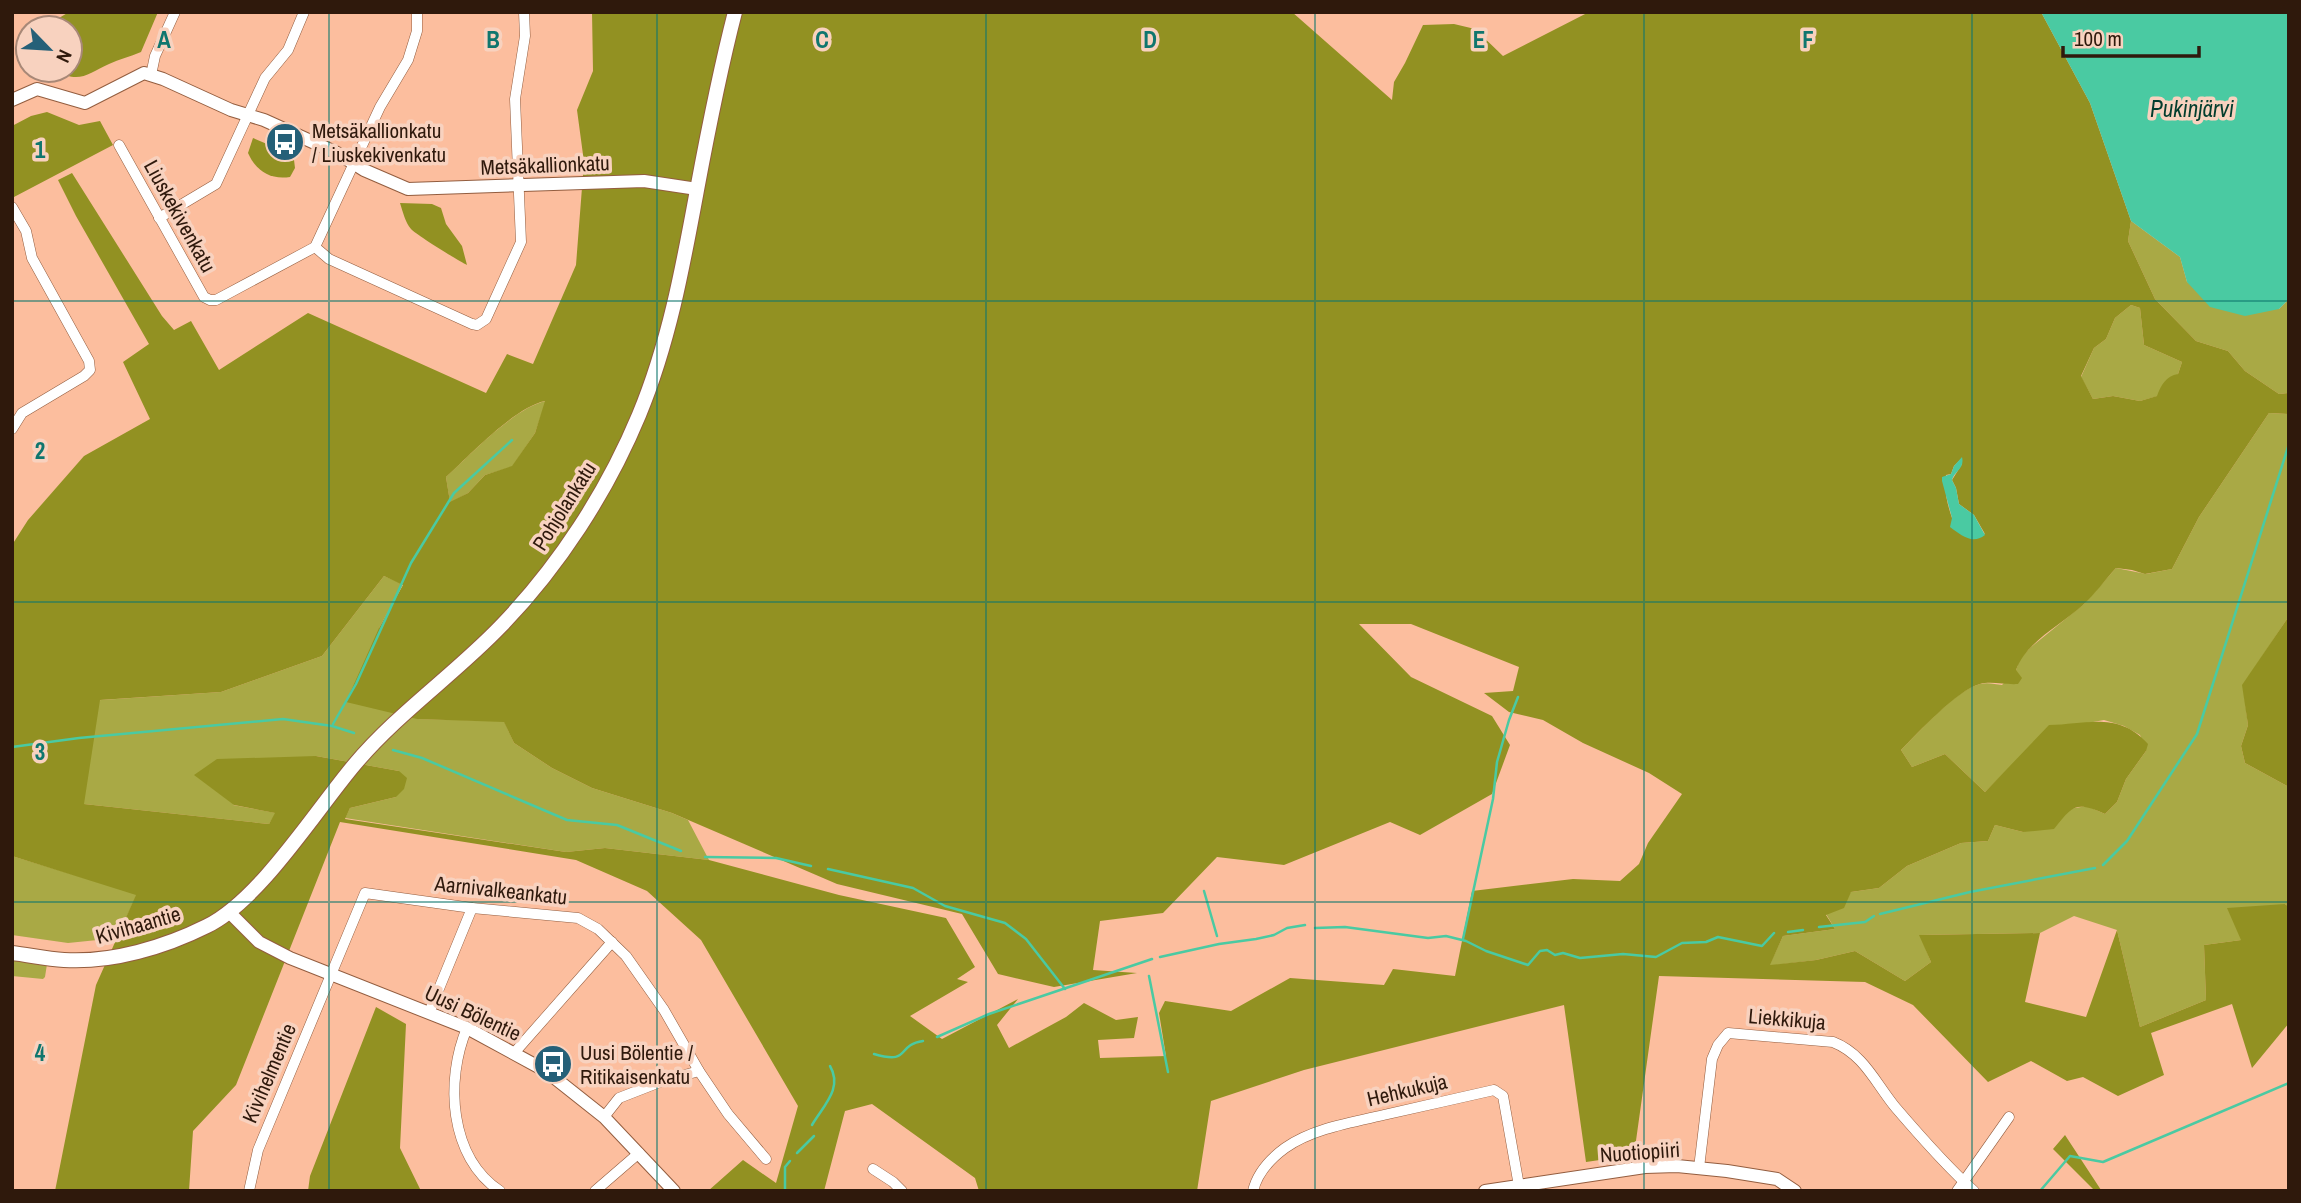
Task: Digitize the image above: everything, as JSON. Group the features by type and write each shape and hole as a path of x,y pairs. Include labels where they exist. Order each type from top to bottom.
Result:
{"main road":[{"name":"Pohjolankatu","path":"229,912 269,872 357,761 500,626 535,588 579,527 621,453 649,389 674,306 735,12"},
{"name":"Kivihaantie","path":"12,953 64,960 94,960 130,954 198,930 229,912"}],"street":[{"path":"12,100 37,89 85,103 136,76 151,75 155,56 175,12"},
{"path":"159,218 216,184 265,78 288,50 304,12"},
{"path":"416,12 417,32 408,60 380,107 315,247 329,259 477,325 486,319 521,242 515,99 525,36 524,12"},
{"name":"Metsäkallionkatu","path":"151,75 231,110 264,120 408,189 644,181 697,189"},
{"name":"Liuskekivenkatu","path":"119,145 204,297 216,300 315,247"},
{"path":"12,207 26,231 32,258 89,361 90,370 85,376 22,413 12,429"},
{"name":"Aarnivalkeankatu","path":"331,973 365,893 472,908 578,918 598,929 626,956 664,1010 699,1071 728,1114 766,1159"},
{"path":"429,1013 472,908"},
{"name":"Uusi Bölentie","path":"229,912 259,942 290,958 467,1028 514,1052 604,1117 674,1191"},
{"path":"514,1052 612,942"},
{"name":"Kivihelmentie","path":"249,1191 258,1150 331,973"},
{"path":"467,1028 457,1063 454,1093 457,1123 466,1150 480,1173 500,1191"},
{"name":"Liekkikuja","path":"1699,1168 1712,1059 1718,1045 1728,1033 1833,1042 1848,1048 1960,1186"},
{"path":"604,1117 619,1098 699,1071"},
{"name":"Hehkukuja","path":"1253,1191 1256,1179 1268,1163 1285,1148 1307,1136 1349,1123 1494,1090 1503,1096 1519,1186"},
{"path":"1974,1191 1960,1186 2009,1117"},
{"path":"595,1191 639,1153"},
{"name":"Nuotiopiiri","path":"1485,1191 1645,1167 1699,1168 1777,1179 1795,1191"},
{"path":"873,1169 902,1191"}],"shaded area":[{"path":"158,12 141,52 84,76 84,14 66,14"},
{"path":"592,12 1292,12 1392,100 1394,82 1423,25 1454,24 1475,29 1503,56 1589,12 2041,12 2090,103 2131,221 2128,241 2155,299 2196,341 2228,351 2245,371 2279,394 2289,393 2289,414 2269,413 2199,517 2172,569 2145,574 2116,568 2083,605 2028,650 2016,670 2022,678 2018,684 1984,683 1960,694 1901,750 1912,767 1945,754 1985,792 2049,725 2114,723 2126,727 2148,744 2126,779 2117,802 2105,814 2087,807 2071,810 2054,829 2023,832 1995,825 1988,841 1961,843 1907,866 1879,888 1851,892 1844,908 1826,915 1835,929 1783,936 1770,965 1816,960 1855,951 1905,981 1931,962 1919,935 2040,933 2025,1002 2086,1017 2117,930 2140,1027 2206,1000 2204,945 2241,940 2227,908 2285,904 2289,907 2289,1023 2252,1068 2232,1004 2151,1033 2164,1075 2118,1096 2083,1077 2067,1081 2031,1061 1988,1082 1913,1005 1865,982 1659,976 1634,1155 1586,1162 1564,1005 1304,1070 1211,1101 1197,1191 979,1191 975,1178 872,1104 845,1111 824,1191 708,1191 743,1160 776,1183 798,1106 701,940 647,891 576,860 340,822 236,1085 193,1131 189,1191 55,1191 96,985 136,895 12,856 12,545 28,520 84,456 150,419 123,362 149,344 58,180 72,173 162,316 174,330 191,321 219,370 308,313 486,393 507,354 533,364 576,265 584,162 577,110 593,71","holes":["2131,305 2140,308 2144,345 2182,362 2178,374 2164,382 2157,396 2140,401 2113,396 2093,399 2081,376 2094,348 2106,339 2115,318","545,401 535,433 512,466 485,475 468,493 450,502 446,477 493,433 533,405","1962,458 1962,464 1952,480 1959,504 1974,515 1985,534 1952,518 1945,481 1946,475 1951,474","384,576 403,585 379,628 346,702 417,719 504,722 514,743 552,768 592,788 672,813 837,884 962,914 998,974 1054,987 1137,973 1093,970 1100,921 1163,913 1217,857 1284,865 1390,822 1420,835 1492,794 1510,745 1492,716 1411,677 1359,624 1411,624 1519,667 1513,691 1484,693 1509,712 1543,720 1583,743 1649,773 1682,794 1648,843 1639,864 1620,881 1573,879 1472,891 1455,976 1393,969 1384,985 1290,978 1231,1011 1165,1001 1159,1013 1166,1056 1100,1058 1098,1040 1134,1038 1138,1017 1116,1020 1084,1003 1066,1017 1009,1048 997,1025 1018,999 942,1039 910,1016 968,982 957,979 975,967 946,918 839,895 709,860 605,848 566,852 345,819 350,808 396,797 404,789 407,778 399,771 316,756 217,759 194,775 234,805 275,813 269,824 84,804 100,700 221,692 322,656"]},
{"path":"47,112 79,125 100,121 113,145 14,197 12,126 31,116"},
{"path":"253,138 294,160 295,168 290,177 276,177 264,173 255,165 248,153"},
{"path":"400,203 432,204 441,208 446,224 462,246 467,265 411,229"},
{"path":"2131,221 2180,257 2187,282 2279,309 2289,299 2289,393 2279,394 2245,371 2228,351 2196,341 2155,299 2128,241"},
{"path":"2131,305 2140,308 2144,345 2182,362 2178,374 2158,396 2140,401 2113,396 2093,399 2081,377 2094,348 2106,339 2115,318"},
{"path":"546,401 535,433 512,467 485,475 468,493 450,503 446,477 507,422 534,405"},
{"path":"2269,413 2289,414 2289,616 2243,685 2248,725 2241,746 2245,763 2289,787 2289,907 2285,904 2241,940 2204,945 2206,1000 2140,1027 2117,930 2074,916 2040,933 1920,935 1931,962 1905,981 1855,951 1816,960 1769,966 1783,936 1835,929 1826,914 1851,892 1879,888 1907,866 1961,843 1988,841 1995,825 2023,832 2069,809 2087,806 2105,814 2117,802 2126,779 2146,751 2140,735 2124,726 2104,720 2082,724 2006,771 1985,792 1945,754 1912,767 1901,750 1960,694 1980,684 2002,685 2016,670 2020,659 2030,648 2084,604 2116,568 2146,574 2172,569 2199,517"},
{"path":"384,576 403,584 379,628 417,719 504,721 514,743 552,768 592,788 688,820 709,860 605,848 566,852 345,818 350,808 396,797 399,771 316,756 233,805 276,813 269,824 84,804 12,706 221,692 322,656"},
{"path":"2289,616 2289,787 2245,763 2241,746 2248,725 2242,685"},
{"path":"12,856 137,894 117,938 68,943 12,935"},
{"path":"12,960 47,964 45,977 12,976"},
{"path":"376,1007 406,1024 400,1148 421,1191 308,1191 310,1176"},
{"path":"2065,1135 2103,1191 2095,1191 2053,1149"}],"water":[{"name":"Pukinjärvi","path":"2041,12 2289,12 2289,299 2279,309 2245,316 2210,307 2187,282 2180,257 2131,221 2090,103"},
{"path":"1962,457 1961,467 1952,480 1959,504 1974,515 1985,535 1976,539 1967,538 1950,527 1952,518 1942,481 1942,477 1951,474"}],"waterway":[{"path":"333,724 356,684 411,563 454,493 512,440"},
{"path":"2103,865 2127,841 2197,734 2289,444"},
{"path":"1463,939 1493,799 1497,762 1518,697"},
{"path":"12,747 283,719 332,726 354,733"},
{"path":"393,750 422,758 567,820 617,825 681,851"},
{"path":"705,857 776,858 811,866"},
{"path":"1880,914 1970,892 2095,868"},
{"path":"828,869 913,888 945,906 1005,923 1026,939 1065,989"},
{"path":"1204,891 1217,936"},
{"path":"1819,927 1865,922 1874,916"},
{"path":"1160,957 1256,939 1305,925"},
{"path":"1315,928 1345,927 1428,938 1446,936 1528,965 1540,951 1547,950 1555,955 1563,953 1580,958 1623,954 1656,957 1682,943 1706,942 1718,937 1762,946 1774,933"},
{"path":"1788,932 1803,930"},
{"path":"937,1037 989,1014 1152,959"},
{"path":"1149,976 1168,1072"},
{"path":"874,1054 899,1056 909,1046 923,1041"},
{"path":"812,1125 833,1089 830,1066"},
{"path":"2040,1191 2070,1156 2103,1162 2289,1083"},
{"path":"797,1153 814,1136"},
{"path":"785,1191 785,1167 790,1161"}],"place":[{"name":"Metsäkallionkatu / Liuskekivenkatu","path":"285,142"},
{"name":"Uusi Bölentie / Ritikaisenkatu","path":"553,1064"}]}
